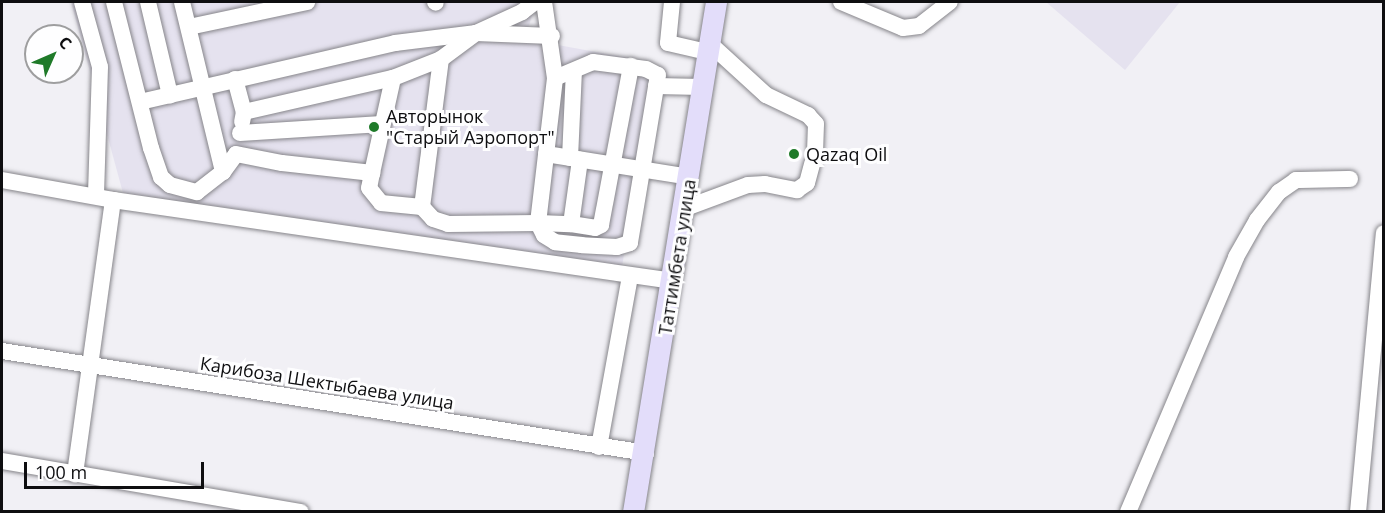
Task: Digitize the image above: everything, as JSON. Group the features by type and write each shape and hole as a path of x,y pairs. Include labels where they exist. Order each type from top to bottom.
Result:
{"main road":[{"name":"Таттимбета улица","path":"633,512 646,453 707,47 716,2"}],"street":[{"path":"82,2 100,67 96,196"},
{"path":"114,2 160,177 170,185 196,192"},
{"path":"148,2 170,95"},
{"path":"182,2 223,172"},
{"path":"189,27 307,2"},
{"path":"544,2 552,36 555,78 538,223 544,235 555,242 617,247 630,243 644,170 656,72 631,66 593,62 555,78"},
{"path":"672,2 668,44 707,47 766,95 808,115 816,124 814,158 807,183 798,190 765,184 748,186 683,209"},
{"path":"841,2 903,28 919,26 950,2"},
{"path":"244,112 393,78 441,59 476,33 525,5"},
{"path":"140,102 395,43 476,33 552,36"},
{"path":"422,207 441,59"},
{"path":"393,78 369,188 381,203 422,207 434,219 448,224 538,223 599,227 615,165 631,66"},
{"path":"571,224 575,159 574,71"},
{"path":"190,212 196,192 223,172 236,154 244,112 235,80"},
{"path":"656,86 702,87"},
{"path":"240,133 382,124"},
{"path":"236,154 282,163 372,173"},
{"path":"546,154 689,177"},
{"path":"1128,512 1236,258 1257,220 1279,192 1296,180 1350,179"},
{"path":"2,180 190,212 630,277 673,281"},
{"path":"75,474 87,363 113,200"},
{"path":"442,248 448,224"},
{"path":"1358,512 1383,232"},
{"path":"599,447 630,277"},
{"name":"Карибоза Шектыбаева улица","path":"2,351 646,453"},
{"path":"2,461 301,512"}],"shaded area":[{"name":"Авторынок \"Старый Аэропорт\"","path":"71,2 536,2 525,39 651,62 621,275 123,193 84,50 84,24 77,24"},
{"path":"1046,2 1180,2 1125,70"}],"place":[{"name":"Авторынок \"Старый Аэропорт\"","path":"374,127"},
{"name":"Qazaq Oil","path":"794,154"}]}
